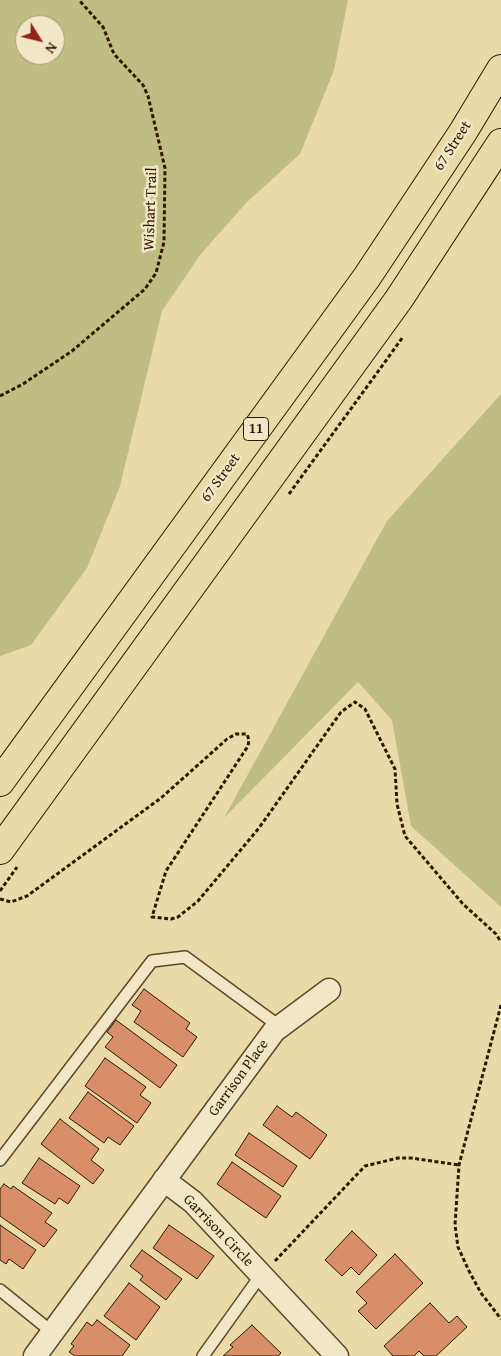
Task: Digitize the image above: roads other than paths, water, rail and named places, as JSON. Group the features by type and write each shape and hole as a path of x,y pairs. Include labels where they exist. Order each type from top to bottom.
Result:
{"main road":[{"name":"67 Street","path":"0,782 367,277 464,132 501,69"},
{"path":"0,850 399,299 501,143"}],"street":[{"name":"Garrison Place","path":"164,1180 279,1026 328,990"},
{"name":"Garrison Circle","path":"164,1180 193,1202 337,1356"},
{"path":"35,1356 164,1180"}],"lane":[{"path":"0,1160 152,961 185,957 279,1026"},
{"path":"203,1356 262,1275"},
{"path":"0,1290 52,1332"}]}
